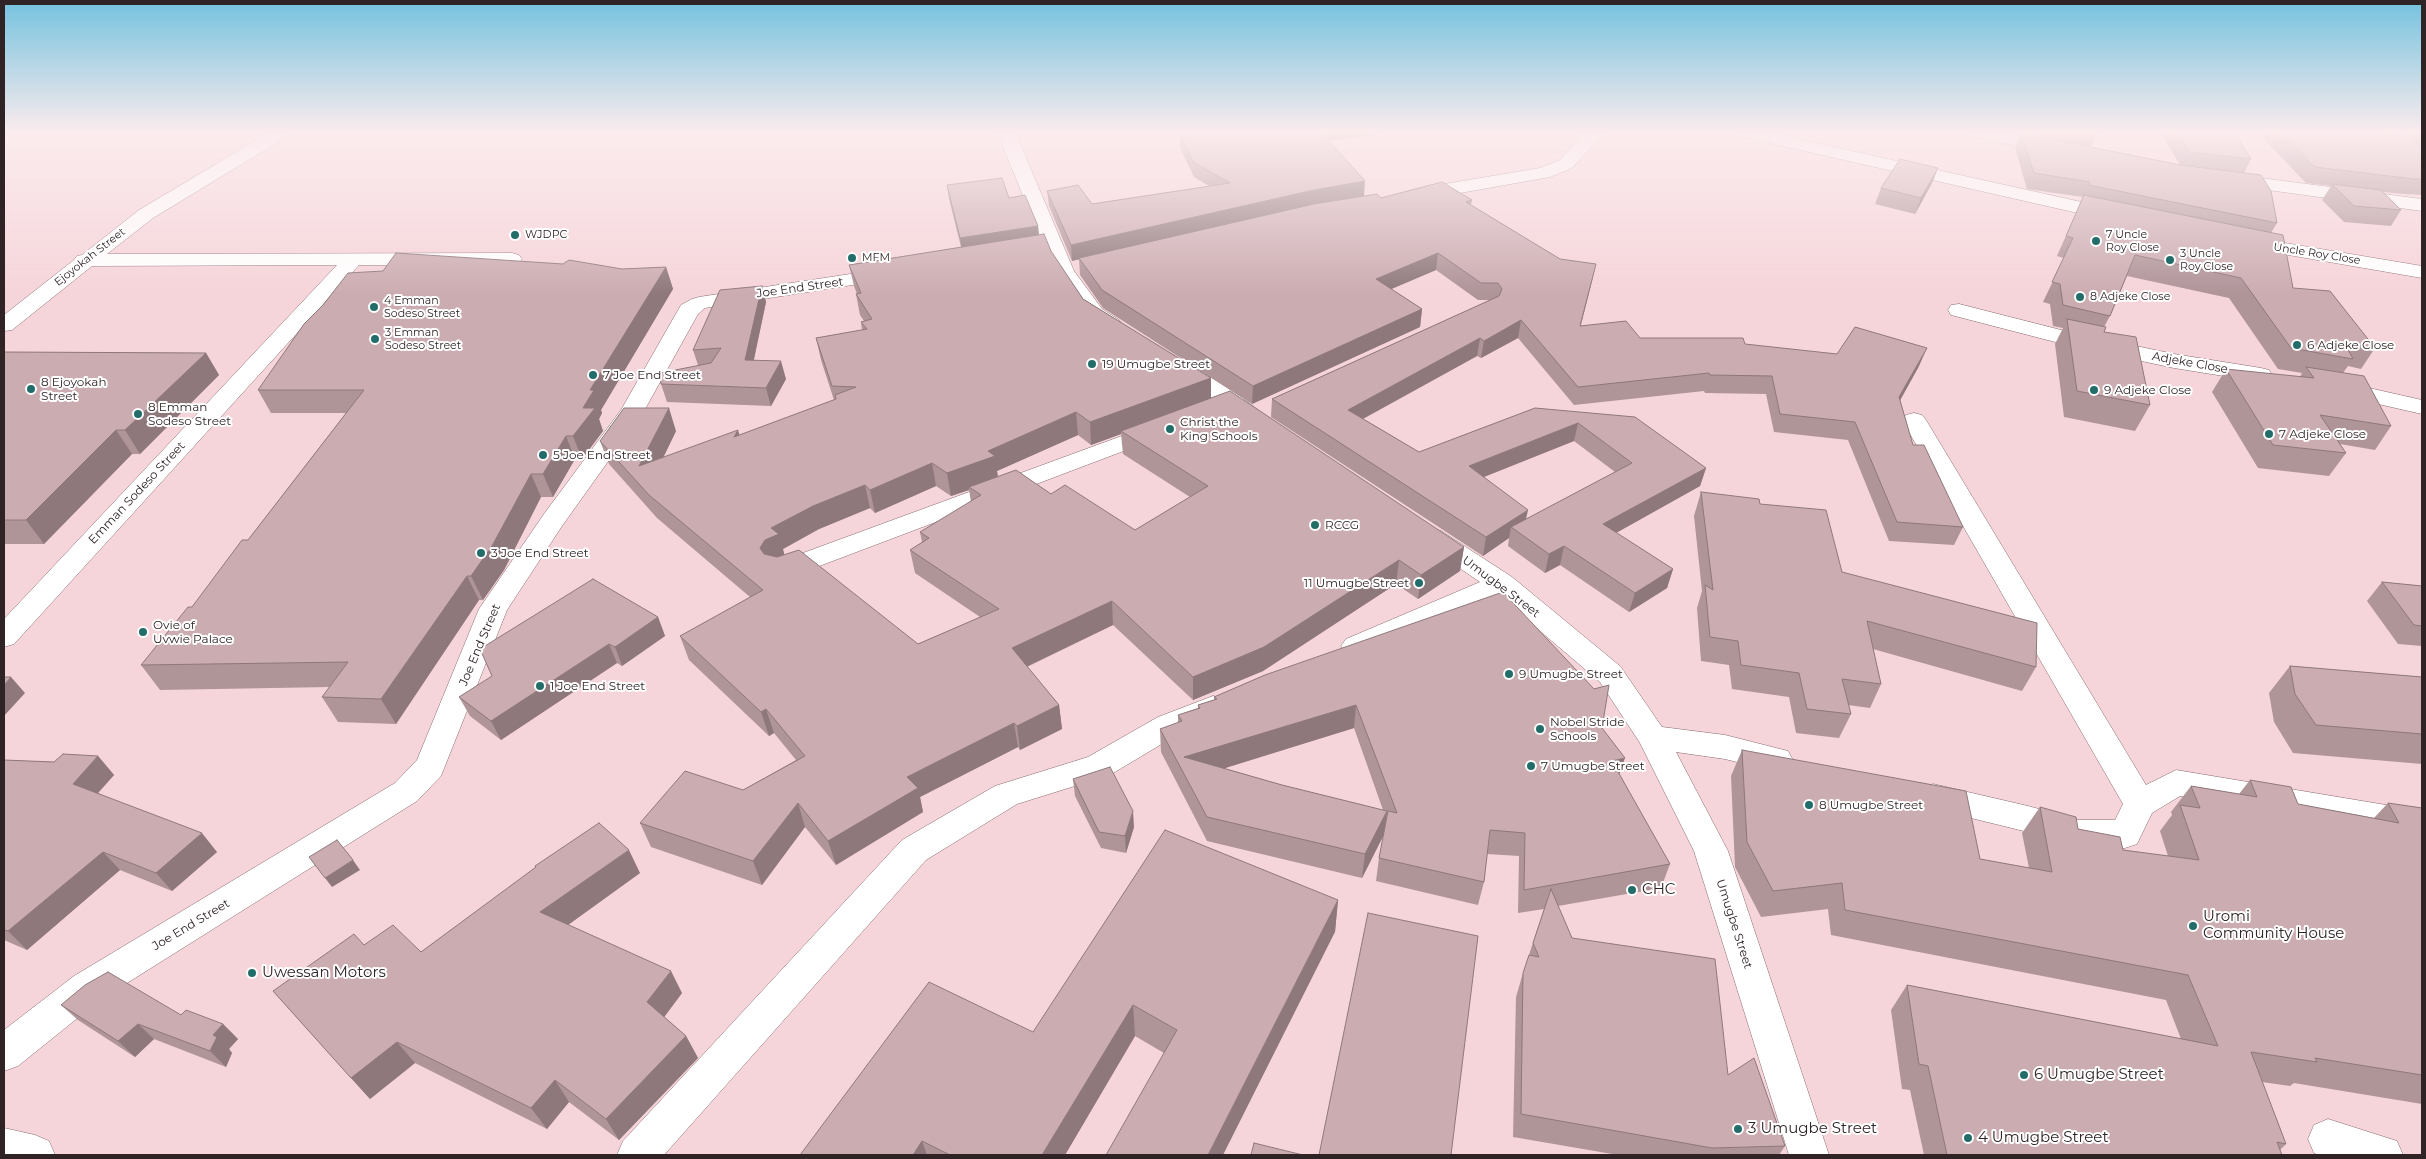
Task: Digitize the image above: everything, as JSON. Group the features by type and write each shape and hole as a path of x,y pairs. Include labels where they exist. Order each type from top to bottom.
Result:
{"street":[{"name":"Ejoyokah Street","path":"4,326 84,260 146,214 192,186"},
{"path":"1032,186 1094,314 1135,340"},
{"path":"1400,198 1466,186"},
{"path":"1977,186 2128,218"},
{"path":"2274,186 2422,205"},
{"name":"Uncle Roy Close","path":"2232,240 2422,272"},
{"path":"84,260 352,261 512,258"},
{"path":"988,258 1067,261"},
{"name":"Emman Sodeso Street","path":"4,638 352,261"},
{"name":"Joe End Street","path":"4,1053 87,988 406,792 430,767 493,609 552,520 632,411 690,310 699,303 912,271"},
{"name":"Adjeke Close","path":"1959,310 2072,339 2174,361 2277,378"},
{"path":"1160,355 1257,414 1206,412"},
{"path":"2315,384 2422,406"},
{"path":"1914,420 2140,804"},
{"path":"784,570 1178,422"},
{"name":"Umugbe Street","path":"1412,524 1502,584 1610,674 1653,738 1711,851 1809,1155"},
{"path":"1331,657 1502,584"},
{"path":"637,1155 914,850 1006,794 1099,766 1169,725 1241,695"},
{"path":"1653,738 1724,747 1809,768"},
{"path":"1903,790 2028,819 2079,834 2124,834 2140,804 2176,783 2422,824"},
{"path":"2328,1139 2383,1155"},
{"path":"4,1148 35,1155"}],"building":[{"path":"947,186 1005,186 1009,198 1025,195 1038,226 960,238"},
{"path":"1079,186 1092,204 1210,186 1336,186 1071,245 1047,191"},
{"path":"1426,186 1449,186 1472,200 1466,202 1560,259 1596,264 1580,326 1626,321 1640,338 1743,338 1745,344 1837,354 1855,327 1927,348 1899,397 1913,445 1924,445 1963,527 1897,522 1855,422 1780,414 1772,376 1710,375 1709,373 1578,387 1521,320 1484,341 1480,338 1348,410 1419,452 1535,408 1635,417 1706,468 1603,524 1673,569 1635,593 1564,546 1549,554 1511,527 1632,463 1578,423 1469,466 1528,510 1486,537 1272,399 1499,296 1502,289 1498,283 1481,283 1438,253 1376,279 1422,309 1253,386 1102,290 1079,258 1314,204 1377,194 1381,198"},
{"path":"1882,186 1928,186 1921,198 1881,188"},
{"path":"2093,186 2268,186 2271,191 2277,223"},
{"path":"2334,186 2381,190 2401,210 2354,206"},
{"path":"2084,195 2283,235 2293,288 2330,291 2375,348 2344,342 2353,359 2291,348 2241,278 2135,255 2110,316 2063,305 2060,284 2052,282 2073,238 2066,236"},
{"path":"1044,234 1051,251 1083,299 1211,378 1090,422 1076,412 988,451 995,456 947,473 932,463 870,490 865,485 813,506 771,528 779,534 765,540 760,548 764,554 777,557 799,550 918,644 999,609 910,550 929,538 920,532 981,495 969,487 1016,470 1051,494 1065,485 1135,530 1208,486 1121,431 1230,391 1464,547 1421,575 1399,560 1264,647 1193,677 1112,601 1012,648 1059,705 1017,726 1014,723 907,777 918,788 828,841 798,803 753,861 640,823 685,771 743,790 805,756 766,709 761,712 680,636 763,590 649,495 600,441 624,408 669,408 639,466 738,430 734,437 836,399 835,395 856,387 832,386 816,338 867,329 861,322 872,319 856,294 861,293 849,265"},
{"path":"396,253 563,264 569,260 622,269 666,267 590,390 594,390 583,408 595,408 573,436 566,436 543,474 531,474 492,546 471,576 467,576 381,699 322,697 348,662 141,665 188,607 192,607 242,540 248,540 364,390 258,390 304,324 323,305 348,273 383,271"},
{"path":"762,286 745,360 781,361 766,388 661,384 660,373 711,363 721,348 693,350 720,290"},
{"path":"2067,319 2106,327 2104,332 2136,337 2150,405 2077,391"},
{"path":"4,352 206,353 125,430 116,430 26,520 4,520"},
{"path":"2306,367 2364,376 2391,426 2320,415 2346,453 2273,445 2226,369 2314,378"},
{"path":"1701,492 1759,499 1760,504 1826,510 1842,572 2037,623 2036,667 1867,621 1881,684 1842,679 1851,714 1807,709 1799,673 1741,665 1738,641 1710,637 1705,585 1713,590"},
{"path":"593,579 658,617 615,647 609,644 491,721 459,697 492,676 480,649"},
{"path":"2382,582 2422,586 2422,626 2414,625"},
{"path":"1503,592 1594,689 1609,685 1602,728 1625,758 1612,761 1670,864 1524,890 1525,833 1490,830 1484,882 1379,858 1388,811 1397,813 1356,705 1184,757 1282,785 1387,811 1365,854 1207,817 1160,729 1182,721 1178,715 1200,708 1198,705 1217,699 1214,697 1265,675"},
{"path":"2290,666 2422,677 2422,734 2316,725 2295,694"},
{"path":"4,677 11,677 4,685"},
{"path":"1742,750 1966,791 1980,859 2052,872 2040,807 2076,817 2078,829 2120,837 2123,850 2199,860 2180,805 2200,808 2191,786 2257,797 2250,780 2291,787 2298,804 2399,823 2388,803 2422,808 2422,1075 2315,1058 2317,1062 2251,1052 2286,1144 2277,1142 2282,1155 1947,1155 1928,1066 1919,1064 1907,985 2218,1046 2188,975 1845,910 1842,883 1773,891 1747,842"},
{"path":"63,754 98,756 73,784 202,833 156,873 103,852 8,931 4,930 4,760 54,762"},
{"path":"1110,767 1133,811 1125,836 1099,832 1073,779"},
{"path":"599,823 629,850 540,912 671,971 647,1002 686,1036 606,1119 555,1080 531,1108 397,1042 351,1078 273,991 354,934 364,945 393,925 421,952 535,866"},
{"path":"1165,830 1338,900 1208,1155 1106,1155 1177,1030 1133,1005 1042,1155 950,1155 922,1141 913,1155 800,1155 929,982 1033,1032"},
{"path":"337,840 353,860 325,878 309,857"},
{"path":"1551,889 1572,938 1715,959 1728,1075 1754,1058 1785,1146 1712,1148 1521,1114 1523,973 1529,955 1539,957 1533,943"},
{"path":"1368,913 1478,936 1451,1155 1319,1155"},
{"path":"108,972 181,1015 186,1010 223,1024 213,1035 217,1037 210,1051 138,1024 118,1041 61,1005 85,985"},
{"path":"1254,1143 1303,1155 1251,1155"}],"place":[{"name":"WJDPC","path":"515,235"},
{"name":"7 Uncle Roy Close","path":"2096,241"},
{"name":"MFM","path":"852,258"},
{"name":"3 Uncle Roy Close","path":"2170,260"},
{"name":"8 Adjeke Close","path":"2080,297"},
{"name":"4 Emman Sodeso Street","path":"374,307"},
{"name":"3 Emman Sodeso Street","path":"375,339"},
{"name":"6 Adjeke Close","path":"2297,345"},
{"name":"19 Umugbe Street","path":"1092,364"},
{"name":"7 Joe End Street","path":"593,375"},
{"name":"8 Ejoyokah Street","path":"31,389"},
{"name":"9 Adjeke Close","path":"2094,390"},
{"name":"8 Emman Sodeso Street","path":"138,414"},
{"name":"Christ the King Schools","path":"1170,429"},
{"name":"7 Adjeke Close","path":"2269,434"},
{"name":"5 Joe End Street","path":"543,455"},
{"name":"RCCG","path":"1315,525"},
{"name":"3 Joe End Street","path":"481,553"},
{"name":"11 Umugbe Street","path":"1419,583"},
{"name":"Ovie of Uvwie Palace","path":"143,632"},
{"name":"9 Umugbe Street","path":"1509,674"},
{"name":"1 Joe End Street","path":"540,686"},
{"name":"Nobel Stride Schools","path":"1540,729"},
{"name":"7 Umugbe Street","path":"1531,766"},
{"name":"8 Umugbe Street","path":"1809,805"},
{"name":"CHC","path":"1632,890"},
{"name":"Uromi Community House","path":"2193,926"},
{"name":"Uwessan Motors","path":"252,973"},
{"name":"6 Umugbe Street","path":"2024,1075"},
{"name":"3 Umugbe Street","path":"1738,1129"},
{"name":"4 Umugbe Street","path":"1968,1138"}]}
